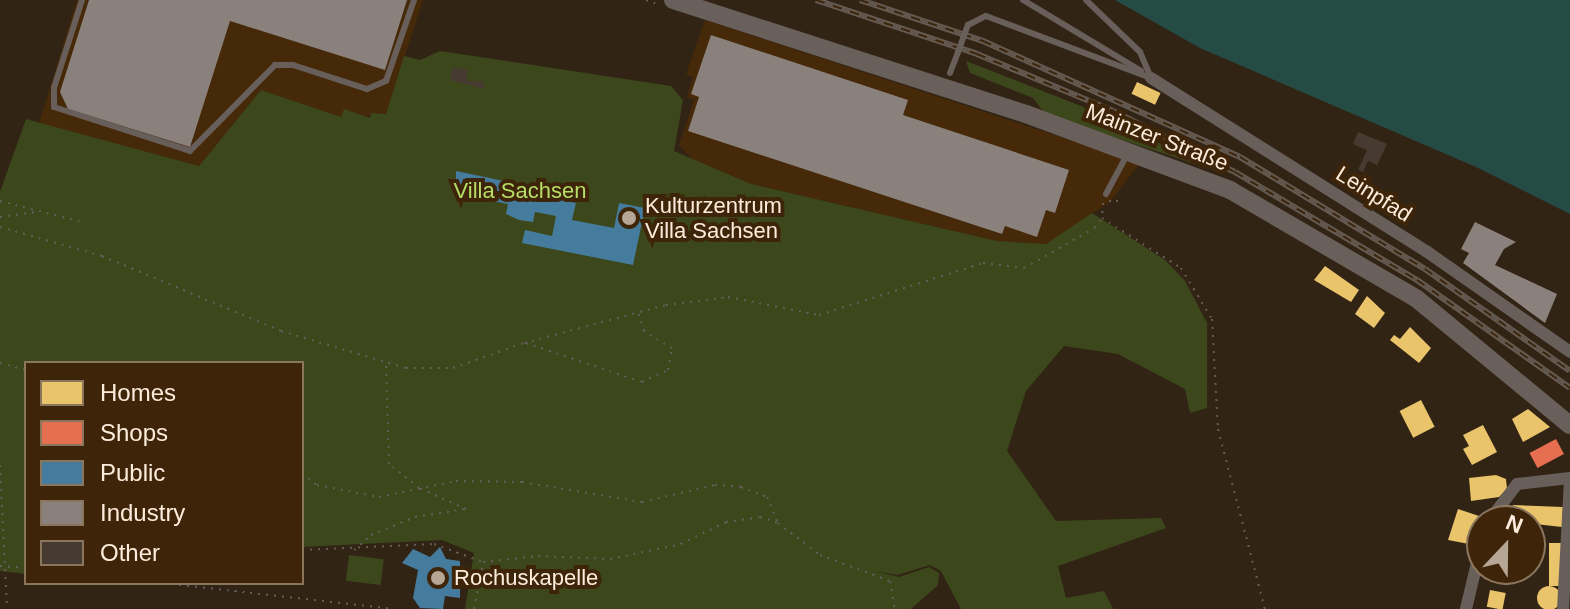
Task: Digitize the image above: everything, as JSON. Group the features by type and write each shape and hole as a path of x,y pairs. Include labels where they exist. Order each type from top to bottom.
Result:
{"main road":[{"name":"Mainzer Straße","path":"666,2 1130,150 1240,195 1363,263 1446,320 1570,425"}],"street":[{"name":"Leinpfad","path":"1151,78 1426,251 1570,352"},
{"path":"1501,505 1517,484 1570,478 1563,609"},
{"path":"1466,609 1472,585"}],"lane":[{"path":"82,0 54,88 54,107 190,151 275,65 293,65 367,89 386,81 414,0"},
{"path":"1023,0 1151,78"},
{"path":"1086,0 1140,52 1151,78"},
{"path":"950,73 968,25 986,16 1151,78"},
{"path":"1106,194 1130,150"}],"path":[{"path":"646,0 666,2"},
{"path":"0,227 102,256 281,331 386,359 406,368 453,368 524,343 638,312 728,297 819,315 983,263 1024,268 1095,228 1102,218 1106,194"},
{"path":"0,201 82,222"},
{"path":"0,217 37,212"},
{"path":"1102,218 1167,255 1194,286 1212,319 1218,429 1265,609"},
{"path":"524,343 642,382 668,370 672,348 644,331 638,312"},
{"path":"354,550 371,535 415,517 466,509 419,488 389,464 386,359"},
{"path":"0,363 24,369"},
{"path":"0,465 7,609"},
{"path":"304,475 317,485 379,497 456,481 522,482 642,502 715,485 741,487 767,497 778,523"},
{"path":"304,550 434,544 483,562 538,556 610,559 681,544 726,522 760,517 778,523 820,555 890,581 895,609"},
{"path":"474,609 483,562"},
{"path":"0,566 24,568"},
{"path":"186,585 393,609"}],"shaded area":[{"path":"77,0 423,0 386,114 341,118 261,90 199,166 39,123"},
{"path":"705,20 1140,163 1111,201 1046,245 997,241 751,184 692,159 679,145 694,100 687,97 693,77 686,74"}],"green space":[{"name":"Villa Sachsen","path":"440,51 671,86 683,100 674,151 751,184 997,241 1046,244 1092,213 1165,260 1185,281 1207,323 1207,408 1190,413 1185,389 1118,354 1064,346 1026,391 1007,451 1056,521 1161,518 1166,528 1058,566 1066,598 1104,591 1113,609 961,609 941,571 930,565 897,575 874,571 899,577 929,567 939,573 938,585 911,609 465,609 474,553 442,540 304,547 304,361 24,361 24,574 0,571 0,192 26,119 199,166 261,90 341,117 344,109 370,118 371,113 386,114 404,56 420,60"},
{"path":"966,61 1081,106 1223,173 1046,115 1033,98 970,73"},
{"path":"349,555 384,559 381,585 346,581"}],"water":[{"path":"1115,0 1570,0 1570,214 1476,167 1200,48"}],"building: Homes":[{"path":"1137,82 1161,93 1155,105 1132,94"},
{"path":"1325,266 1359,290 1351,302 1314,280"},
{"path":"1367,296 1385,313 1374,328 1355,314"},
{"path":"1410,327 1431,348 1419,363 1390,340 1394,335 1400,339"},
{"path":"1421,400 1435,427 1413,438 1400,411"},
{"path":"1528,409 1550,427 1523,442 1512,419"},
{"path":"1483,425 1497,452 1472,465 1463,449 1469,446 1463,435"},
{"path":"1496,475 1506,479 1507,489 1499,497 1471,501 1469,478"},
{"path":"1546,506 1563,507 1562,527 1546,525"},
{"path":"1458,509 1466,512 1466,543 1448,540"},
{"path":"1549,543 1562,543 1562,586 1549,586"},
{"path":"1549,586 1557,590 1561,598 1557,606 1549,610 1541,606 1537,598 1541,590"},
{"path":"1490,590 1506,593 1503,609 1487,607"}],"building: Shops":[{"path":"1556,439 1564,454 1537,468 1530,453"}],"building: Public":[{"name":"Kulturzentrum Villa Sachsen","path":"456,171 542,189 541,196 576,203 572,220 614,228 619,203 645,208 633,265 522,243 525,230 552,236 556,216 535,212 533,222 519,220 506,214 508,204 456,194"},
{"name":"Rochuskapelle","path":"440,547 446,559 460,561 460,598 445,596 443,609 420,608 413,598 418,570 402,563 413,549 430,557"}],"building: Industry":[{"path":"89,0 407,0 385,70 230,21 190,147 68,109 60,92"},
{"path":"711,35 908,100 903,115 1069,170 1055,213 1046,210 1037,237 1005,226 1002,234 688,131 699,97 691,94"},
{"path":"1475,222 1516,242 1504,249 1495,265 1557,294 1545,323 1463,263 1469,253 1461,249"}],"building: Other":[{"path":"453,67 468,70 466,81 482,81 485,89 450,80"},
{"path":"1358,132 1387,144 1377,165 1368,161 1363,172 1358,170 1367,150 1353,144"}],"railway":[{"path":"816,0 977,54 1113,111 1235,172 1417,280 1570,388"},
{"path":"860,0 983,41 1240,157 1425,269 1570,371"}],"place":[{"name":"Kulturzentrum Villa Sachsen","path":"629,218"},
{"name":"Rochuskapelle","path":"438,578"}]}
